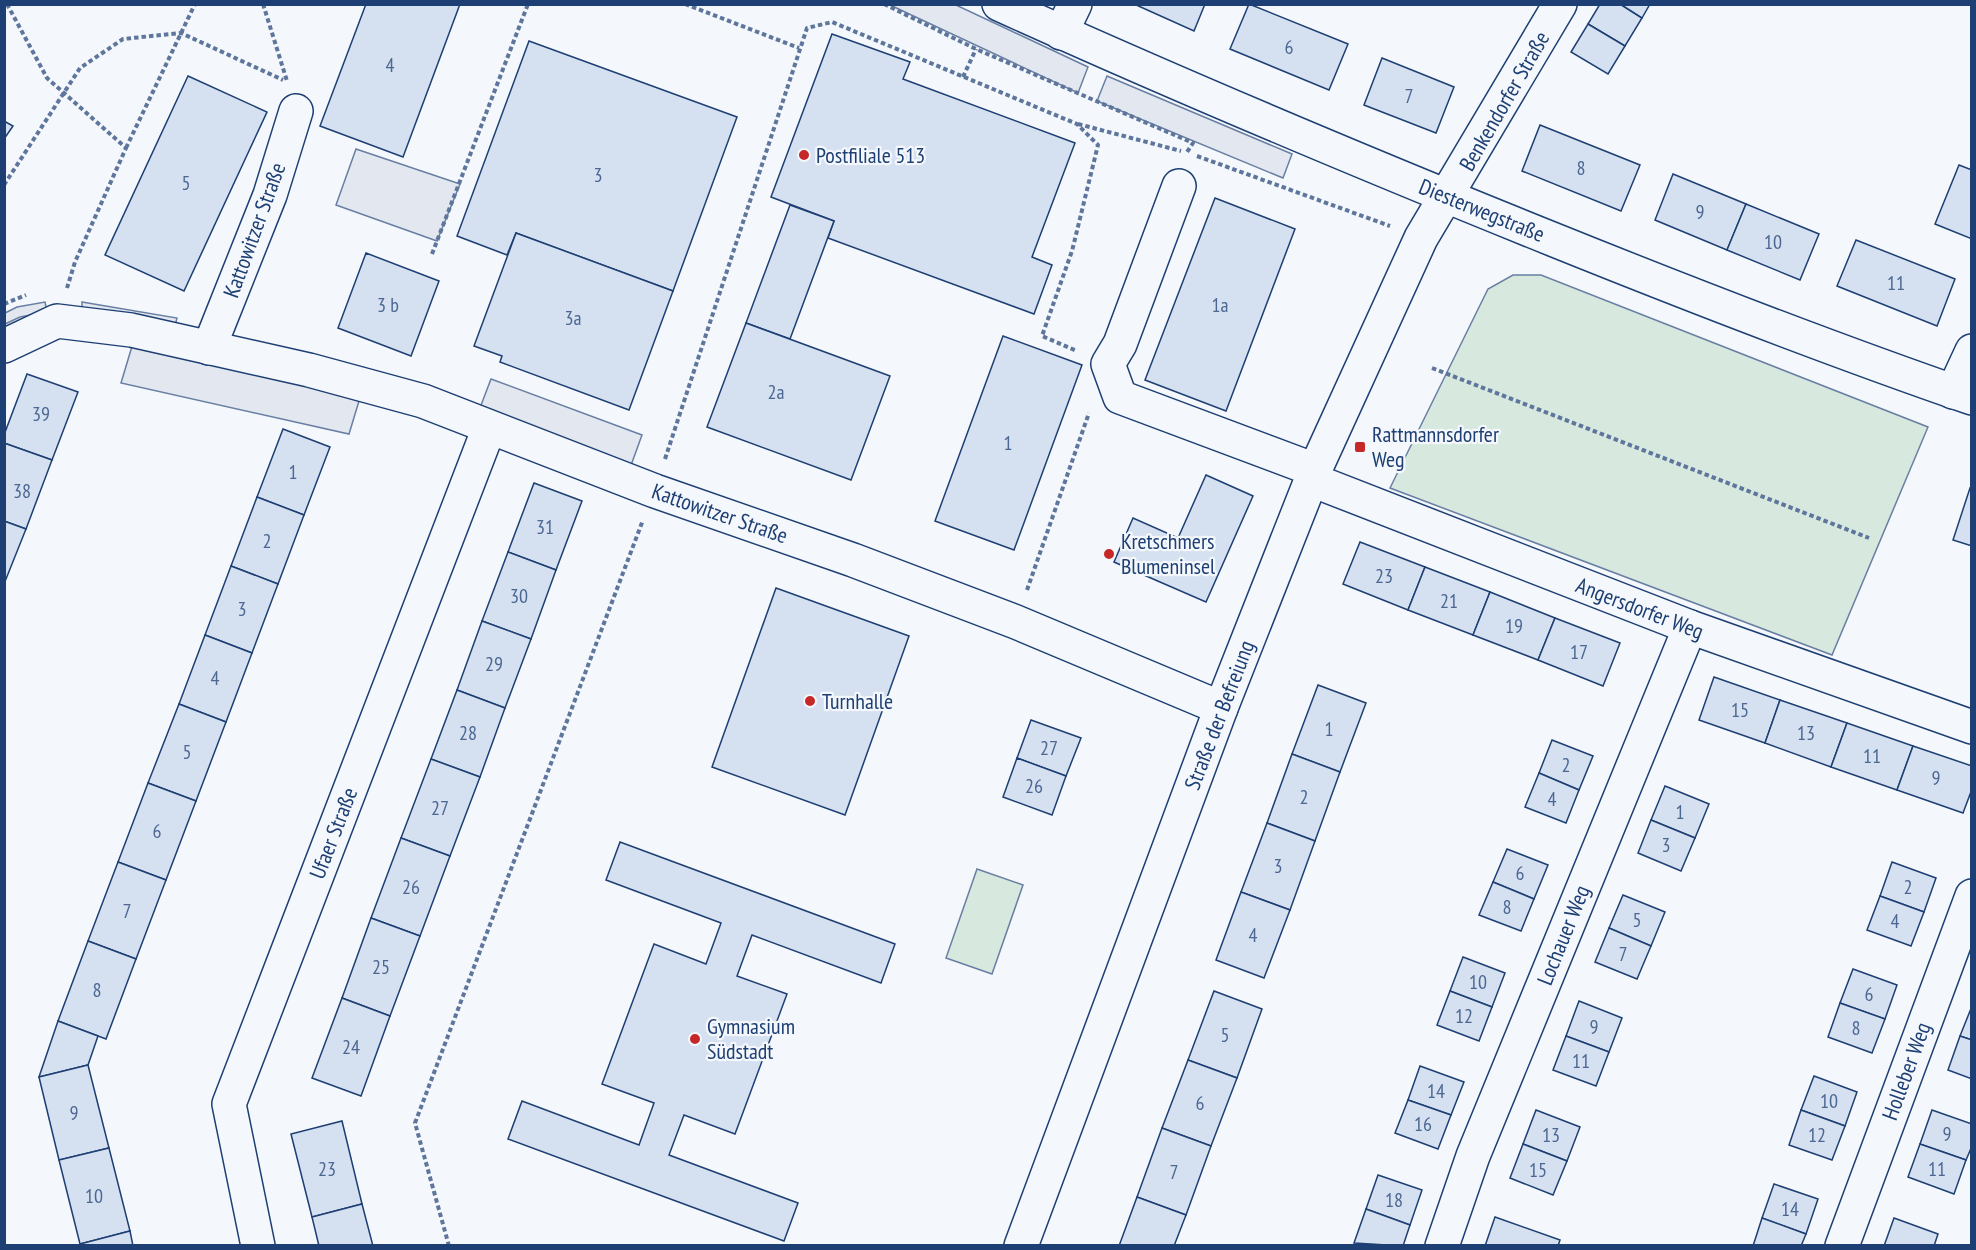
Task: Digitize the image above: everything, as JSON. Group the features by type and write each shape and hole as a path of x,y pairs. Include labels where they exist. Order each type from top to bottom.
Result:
{"street":[{"name":"Diesterwegstraße","path":"999,4 1068,19 1448,197 1694,296 1962,395"},
{"name":"Benkendorfer Straße","path":"1448,197 1560,4"},
{"name":"Kattowitzer Straße","path":"209,348 270,195 291,96"},
{"path":"1108,364 1120,344 1179,186"},
{"name":"Straße der Befreiung","path":"1021,1245 1221,708 1314,475 1421,238 1448,197"},
{"name":"Kattowitzer Straße","path":"57,321 130,330 309,370 423,401 655,491 853,560 1016,622 1221,708"},
{"path":"4,346 57,321"},
{"path":"1962,395 1971,351"},
{"name":"Angersdorfer Weg","path":"1108,364 1120,397 1690,627 1971,727"},
{"name":"Ufaer Straße","path":"258,1245 229,1104 489,428"},
{"name":"Lochauer Weg","path":"1442,1245 1473,1156 1690,627"},
{"name":"Holleber Weg","path":"1842,1245 1971,896"}],"path":[{"path":"8,4 47,78 126,148"},
{"path":"57,321 75,262 126,148 192,12 193,4"},
{"path":"263,4 291,96"},
{"path":"432,254 528,4"},
{"path":"685,4 799,48"},
{"path":"884,4 976,49 1192,143 1187,152"},
{"path":"449,1245 415,1123 655,491 807,28 832,22 1077,124 1187,152 1421,238"},
{"path":"4,185 80,68 123,39 182,33 291,96"},
{"path":"963,77 976,49"},
{"path":"1016,622 1060,492 1108,364 1042,336 1072,251 1098,145 1077,124"},
{"path":"1432,368 1869,538"}],"shaded area":[{"path":"890,5 956,5 1088,67 1078,93"},
{"path":"1107,76 1292,154 1283,178 1097,101"},
{"path":"356,149 460,184 437,241 336,205"},
{"path":"1513,275 1541,275 1928,427 1832,655 1390,488 1488,289"},
{"path":"45,302 47,312 20,317 5,324 5,313 17,307"},
{"path":"82,302 177,318 174,330 82,314"},
{"path":"133,343 315,386 359,401 349,434 121,383"},
{"path":"491,379 642,435 626,479 475,421"},
{"path":"977,869 1023,885 992,974 946,958"}],"building":[{"path":"366,4 460,4 403,157 320,126"},
{"path":"1134,4 1205,4 1194,31"},
{"path":"1249,4 1348,44 1329,90 1230,49"},
{"path":"1600,4 1620,4 1642,18 1625,46 1588,24"},
{"path":"1620,4 1650,4 1642,18"},
{"path":"1588,24 1625,46 1608,74 1571,52"},
{"path":"832,34 910,62 903,79 1075,143 1032,257 1052,265 1034,314 828,238 834,221 771,197"},
{"path":"529,41 737,117 673,291 516,233 507,255 457,236"},
{"path":"1382,58 1454,87 1436,133 1364,105"},
{"path":"188,76 267,112 184,291 105,255"},
{"path":"4,121 13,126 4,139"},
{"path":"1540,125 1640,165 1621,211 1522,171"},
{"path":"1959,165 1972,170 1972,239 1935,224"},
{"path":"1673,174 1746,204 1727,250 1655,220"},
{"path":"1215,198 1295,229 1226,411 1145,380"},
{"path":"1746,204 1819,234 1800,280 1727,250"},
{"path":"790,205 834,221 790,339 746,323"},
{"path":"516,233 673,291 629,410 500,362 502,356 474,346"},
{"path":"1856,240 1955,279 1937,326 1837,286"},
{"path":"366,253 439,281 411,356 338,328"},
{"path":"746,323 890,376 851,480 707,427"},
{"path":"1003,336 1082,365 1014,550 935,521"},
{"path":"27,374 78,392 52,460 4,443 4,435"},
{"path":"283,429 330,447 304,515 257,497"},
{"path":"4,443 52,460 26,529 4,521"},
{"path":"1206,475 1253,496 1206,602 1114,562 1133,518 1178,538"},
{"path":"534,483 582,501 556,570 508,552"},
{"path":"1970,488 1972,489 1972,546 1953,540"},
{"path":"257,497 304,515 278,584 231,566"},
{"path":"4,521 26,529 4,584"},
{"path":"1360,542 1425,567 1408,610 1343,584"},
{"path":"508,552 556,570 531,639 482,621"},
{"path":"231,566 278,584 252,653 205,635"},
{"path":"1425,567 1490,592 1473,635 1408,610"},
{"name":"Turnhalle","path":"776,588 909,636 845,815 712,767"},
{"path":"1490,592 1555,618 1538,660 1473,635"},
{"path":"1555,618 1620,643 1603,686 1538,660"},
{"path":"482,621 531,639 505,708 457,690"},
{"path":"205,635 252,653 226,722 179,704"},
{"path":"1714,677 1780,700 1765,743 1699,720"},
{"path":"1318,685 1366,703 1340,772 1292,754"},
{"path":"457,690 505,708 480,777 431,759"},
{"path":"1780,700 1847,723 1831,767 1765,743"},
{"path":"179,704 226,722 196,801 148,783"},
{"path":"1031,720 1081,738 1066,776 1017,758"},
{"path":"1847,723 1913,746 1897,790 1831,767"},
{"path":"1552,740 1593,756 1579,790 1539,773"},
{"path":"1913,746 1972,766 1972,789 1963,813 1897,790"},
{"path":"1292,754 1340,772 1315,841 1267,823"},
{"path":"1017,758 1066,776 1052,815 1003,797"},
{"path":"431,759 480,777 450,856 401,838"},
{"path":"1539,773 1579,790 1566,823 1525,807"},
{"path":"148,783 196,801 166,880 118,862"},
{"path":"1665,786 1709,804 1695,838 1651,820"},
{"path":"1651,820 1695,838 1681,871 1638,853"},
{"path":"1267,823 1315,841 1290,910 1241,892"},
{"path":"401,838 450,856 420,936 371,918"},
{"name":"Gymnasium Südstadt","path":"620,842 895,944 881,983 752,935 737,976 787,994 735,1134 684,1115 669,1155 798,1203 784,1241 508,1139 522,1101 639,1145 654,1103 602,1084 654,944 706,964 721,923 606,880"},
{"path":"1507,849 1548,865 1534,899 1493,882"},
{"path":"118,862 166,880 136,959 88,941"},
{"path":"1892,862 1936,878 1924,912 1880,896"},
{"path":"1493,882 1534,899 1521,931 1479,915"},
{"path":"1241,892 1290,910 1264,978 1216,960"},
{"path":"1623,895 1665,912 1651,946 1609,928"},
{"path":"1880,896 1924,912 1911,946 1867,930"},
{"path":"371,918 420,936 390,1016 342,998"},
{"path":"1609,928 1651,946 1637,979 1595,962"},
{"path":"88,941 136,959 106,1039 58,1021"},
{"path":"1463,957 1505,973 1492,1007 1450,991"},
{"path":"1853,969 1897,985 1885,1019 1840,1003"},
{"path":"1214,991 1262,1009 1237,1078 1188,1060"},
{"path":"1450,991 1492,1007 1479,1041 1437,1025"},
{"path":"342,998 390,1016 361,1096 312,1078"},
{"path":"1579,1001 1622,1018 1609,1052 1566,1036"},
{"path":"1840,1003 1885,1019 1872,1053 1828,1037"},
{"path":"1972,1006 1972,1040 1960,1036"},
{"path":"58,1021 98,1036 88,1065 39,1077"},
{"path":"1566,1036 1609,1052 1596,1086 1553,1070"},
{"path":"1960,1036 1972,1040 1972,1079 1948,1070"},
{"path":"1188,1060 1237,1078 1211,1146 1162,1128"},
{"path":"88,1065 109,1148 59,1160 39,1077"},
{"path":"1420,1066 1464,1082 1451,1115 1408,1100"},
{"path":"1814,1076 1857,1092 1845,1126 1801,1110"},
{"path":"1408,1100 1451,1115 1438,1149 1395,1133"},
{"path":"1536,1110 1580,1127 1567,1161 1523,1144"},
{"path":"1801,1110 1845,1126 1832,1160 1789,1145"},
{"path":"1932,1110 1972,1124 1972,1146 1966,1160 1920,1144"},
{"path":"342,1121 362,1204 312,1217 291,1134"},
{"path":"1162,1128 1211,1146 1186,1215 1137,1197"},
{"path":"1523,1144 1567,1161 1553,1195 1510,1178"},
{"path":"1920,1144 1966,1160 1954,1194 1908,1177"},
{"path":"109,1148 130,1231 80,1244 59,1160"},
{"path":"1378,1175 1422,1190 1410,1225 1366,1209"},
{"path":"1774,1184 1818,1199 1806,1234 1762,1218"},
{"path":"1137,1197 1186,1215 1174,1246 1119,1246"},
{"path":"362,1204 373,1246 319,1246 312,1217"},
{"path":"1366,1209 1410,1225 1403,1246 1354,1243"},
{"path":"1495,1217 1560,1240 1558,1246 1485,1246"},
{"path":"1762,1218 1806,1234 1801,1246 1753,1246"},
{"path":"1894,1218 1938,1234 1934,1246 1884,1246"},
{"path":"130,1231 133,1246 80,1246 80,1244"}],"place":[{"name":"Postfiliale 513","path":"804,155"},
{"name":"Rattmannsdorfer Weg","path":"1360,447"},
{"name":"Kretschmers Blumeninsel","path":"1109,554"},
{"name":"Turnhalle","path":"810,701"},
{"name":"Gymnasium Südstadt","path":"695,1039"}]}
